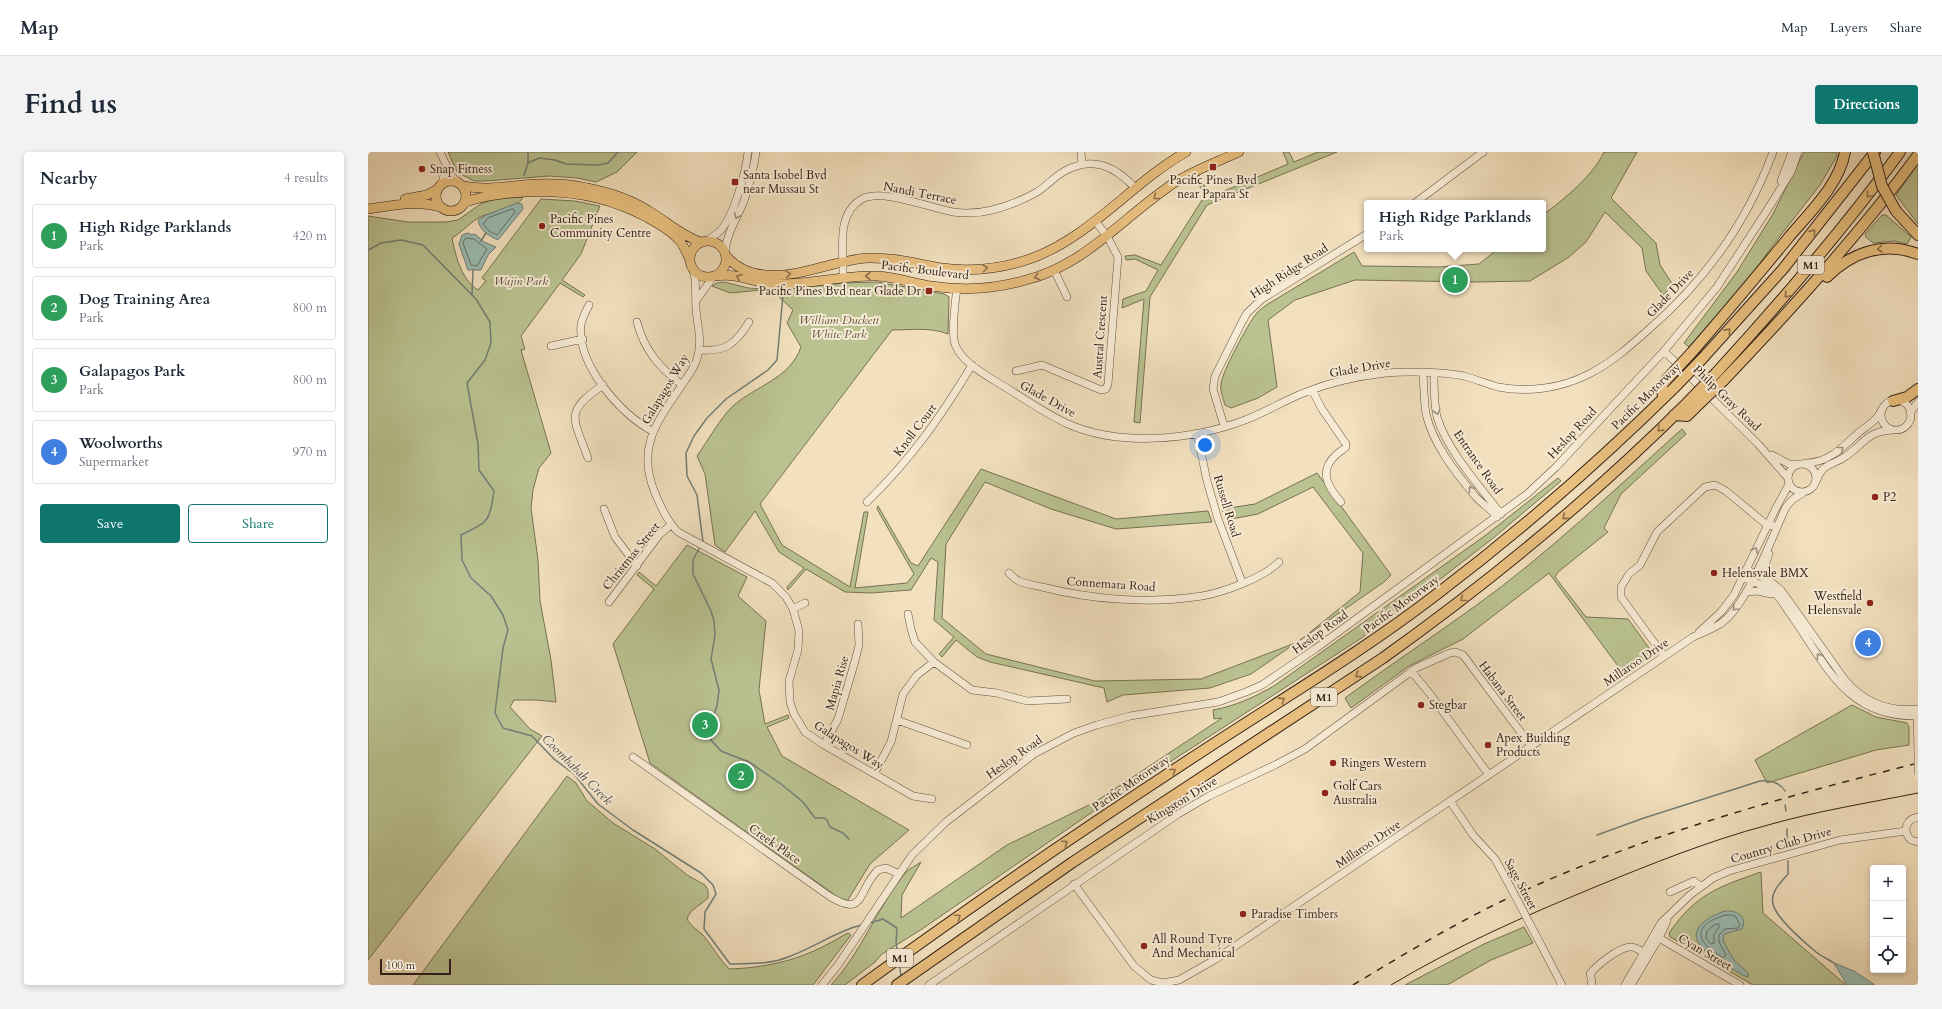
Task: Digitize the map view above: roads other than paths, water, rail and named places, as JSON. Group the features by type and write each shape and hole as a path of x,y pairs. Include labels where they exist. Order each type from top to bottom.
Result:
{"highway":[{"path":"1670,384 1693,351 1760,274 1828,189 1840,171 1846,152"},
{"path":"1874,152 1882,186 1896,211 1918,235"},
{"name":"Pacific Motorway","path":"862,985 1070,840 1356,652 1430,600 1551,502 1663,398 1670,384 1702,359 1783,269 1874,152"},
{"name":"M1","path":"897,985 1073,862 1371,666 1418,633 1564,518 1621,467 1674,415 1691,405 1716,373 1792,289 1866,199 1900,152"},
{"path":"1691,405 1723,381 1816,282 1884,201 1918,155"},
{"path":"1816,282 1824,279 1853,256 1872,250 1891,248 1904,249 1918,254"},
{"path":"1893,401 1907,397 1918,390"}],"main road":[{"path":"368,203 427,195 448,181 491,189 544,184 586,188 611,194 634,202 690,238 718,243 741,270 752,273 768,275 785,274 844,260 885,258 943,268 965,269 1002,266 1029,259 1051,250 1069,240 1095,221 1161,167 1186,152"},
{"name":"Pacific Boulevard","path":"714,276 728,274 756,282 776,284 843,277 878,276 931,286 957,288 987,288 1010,284 1054,270 1074,260 1173,184 1190,174 1239,152"},
{"path":"368,209 416,203 440,206 449,212 454,212 463,207 466,202 467,193 461,184"},
{"path":"438,188 436,198 440,206"},
{"path":"466,202 486,196 522,192 550,191 589,195 634,210 656,222 681,241 691,264 704,277 714,276 724,268 726,254"},
{"path":"691,264 692,249 704,241"}],"street":[{"path":"440,152 452,177 461,184"},
{"path":"704,241 720,230 726,223 742,182 748,152"},
{"path":"726,254 726,240 749,184 756,152"},
{"path":"1081,152 1082,164"},
{"path":"1419,200 1483,152"},
{"name":"Glade Drive","path":"957,288 954,341 959,352 972,365 1039,408 1069,424 1096,433 1127,438 1154,438 1197,433 1244,420 1312,390 1353,378 1384,374 1434,374 1463,376 1510,388 1534,389 1574,381 1602,367 1624,352 1676,306 1720,254 1747,213 1773,152"},
{"name":"Heslop Road","path":"1774,198 1792,152"},
{"name":"Heslop Road","path":"822,985 845,955 912,855 933,833 1040,751 1074,733 1110,721 1154,711 1218,702 1262,685 1303,658 1499,516 1527,494 1556,467 1664,351 1717,288 1791,172 1798,152"},
{"name":"Nandi Terrace","path":"843,277 843,237 845,219 853,206 862,199 874,196 886,196 954,212 986,211 1019,201 1038,192 1063,172 1082,164 1101,165 1111,168 1120,173 1135,188"},
{"path":"438,188 443,180 446,165"},
{"name":"Austral Crescent","path":"1016,371 1042,365 1101,390 1106,389 1108,384 1118,257 1107,236 1095,221"},
{"name":"High Ridge Road","path":"1224,426 1213,384 1218,368 1247,313 1262,299 1364,236"},
{"name":"Galapagos Way","path":"691,264 696,280 696,301 700,337 699,350 697,359 691,371 652,431 647,454 648,471 654,491 671,525 696,543 772,583 786,597 798,621 799,641 789,681 790,702 794,714 805,732 824,745 913,796 932,799"},
{"path":"1054,270 1067,297"},
{"path":"696,301 714,276"},
{"path":"589,304 582,324 582,339 586,356 603,384 623,409 642,425 652,431"},
{"path":"637,322 640,334 656,363 682,384"},
{"path":"699,350 713,351 731,344 742,333 749,322"},
{"path":"551,346 582,339"},
{"name":"Philip Gray Road","path":"1664,351 1758,444 1789,481"},
{"name":"Knoll Court","path":"867,502 892,477 922,441 937,421 972,365"},
{"name":"Entrance Road","path":"1423,374 1429,424 1437,442 1474,495 1499,516"},
{"name":"Entrance Road","path":"1434,374 1437,416 1445,437 1499,516"},
{"path":"588,458 576,426 574,414 579,405 603,384"},
{"path":"1312,390 1322,410 1346,444 1346,447 1335,456 1327,466 1325,472 1327,483 1341,502"},
{"path":"1893,401 1905,404 1910,413 1910,420 1906,427 1900,430 1878,432 1867,438 1846,456 1823,468 1814,487 1804,492 1793,489 1789,481 1789,472 1797,464 1818,462 1833,455 1872,423 1882,409 1893,401"},
{"path":"1910,413 1918,402"},
{"path":"1882,409 1881,416 1883,422 1887,427 1893,430"},
{"name":"Russell Road","path":"1197,433 1207,481 1218,519 1242,582"},
{"path":"1437,442 1445,437"},
{"name":"Philip Gray Road","path":"1758,444 1776,458 1789,464 1797,464"},
{"path":"1805,464 1815,471 1817,480"},
{"name":"Millaroo Drive","path":"1693,637 1721,612 1734,595 1789,481"},
{"path":"1664,656 1621,597 1621,587 1629,574 1640,565 1657,532 1705,486 1715,485 1726,491 1767,525 1776,528 1775,538 1765,567 1765,576 1770,582"},
{"name":"Millaroo Drive","path":"1074,884 1138,971 1151,980 1171,982 1193,973 1216,959 1664,656 1693,637 1721,623 1740,603 1752,582 1786,507 1792,500 1804,492"},
{"path":"604,509 615,537 637,566"},
{"name":"Christmas Street","path":"609,602 660,534 671,525"},
{"name":"Connemara Road","path":"1009,573 1019,581 1067,593 1138,600 1204,596 1242,582 1271,569 1279,562"},
{"path":"1746,569 1770,582 1781,590 1845,680 1855,691 1872,702 1884,707 1917,712"},
{"path":"1742,577 1772,591 1777,596 1840,684 1857,701 1870,708 1885,713 1917,712"},
{"path":"1746,592 1758,591 1777,596"},
{"path":"793,609 805,603"},
{"path":"1796,612 1795,617 1801,627 1801,630"},
{"path":"908,614 915,642 934,662 972,690 997,693 1027,701 1067,699"},
{"name":"Mapia Rise","path":"824,745 838,719 858,653 858,624"},
{"name":"Kingston Drive","path":"930,985 1074,884 1201,800 1238,781 1275,765 1316,742 1411,671 1455,652"},
{"name":"Habana Street","path":"1455,652 1463,655 1531,746"},
{"path":"874,774 891,742 903,694 917,675 934,662"},
{"path":"1411,671 1430,694 1489,775"},
{"path":"1917,712 1918,775"},
{"path":"897,720 967,745"},
{"name":"Creek Place","path":"633,757 829,896 846,905 852,905 858,902 878,870 886,868 899,874"},
{"name":"Sage Street","path":"1450,801 1473,835 1495,858 1562,985"},
{"path":"1918,814 1909,820 1906,826 1906,831 1911,840 1918,842"},
{"name":"Country Club Drive","path":"1646,955 1661,923 1713,878 1729,871 1840,840 1906,831"},
{"path":"1670,892 1694,882 1701,887"},
{"path":"1625,985 1659,938 1674,911"},
{"name":"Cyan Street","path":"1659,938 1740,985"},
{"path":"1591,985 1592,982 1590,974 1601,962 1628,947 1635,948 1646,955"},
{"path":"1632,985 1646,955"}],"water":[{"path":"517,203 522,204 523,209 498,240 488,235 479,224 478,220 486,215"},
{"path":"468,233 472,235 475,234 484,242 496,247 488,255 481,270 468,270 459,244 462,235"},
{"path":"1725,911 1737,913 1742,917 1742,929 1724,934 1723,941 1734,960 1748,973 1748,977 1711,955 1698,942 1696,936 1697,930 1701,925 1706,920"},
{"path":"1834,963 1854,971 1875,985 1847,985"}],"waterway":[{"path":"524,175 528,163 528,152"},
{"path":"528,163 539,158 555,160 566,164 599,165 608,163 618,152"},
{"path":"481,241 486,233"},
{"name":"Coombabah Creek","path":"368,250 381,243 401,240 423,245 476,299 490,322 491,343 485,360 467,383 478,444 479,470 494,491 491,509 486,520 477,527 461,535 462,560 471,578 491,596 503,615 508,630 503,648 495,713 503,728 532,736 554,759 574,774 598,804 633,830 701,873 713,885 716,894 705,912 704,929 730,964 759,963 781,960 851,928 861,925"},
{"path":"472,295 473,270"},
{"path":"703,542 697,495 687,476 686,453 694,436 707,418 726,399 768,370 777,360 783,295"},
{"path":"700,547 693,560 693,574 711,611 714,621 715,635 711,659 719,690 717,706 711,723 711,740 721,751 749,762 781,784 803,802 815,818 824,818 827,820 830,827 843,833 849,839"},
{"path":"1597,835 1644,818 1760,781 1774,782 1785,791"},
{"path":"1785,805 1786,811"},
{"path":"1787,829 1787,844"},
{"path":"1788,861 1788,874 1779,884 1773,895 1772,900 1775,910 1785,923 1805,943 1818,954 1835,964"},
{"name":"Coombabah Creek","path":"870,923 883,919 897,928 896,942 898,954"},
{"name":"Coombabah Creek","path":"899,962 901,976"}],"tram line":[{"path":"1391,985 1440,957 1517,920 1680,853 1746,831 1786,820 1824,811 1918,793"}],"railway":[{"path":"1353,985 1462,921 1550,879 1601,858 1653,839 1758,806 1918,763"}],"place":[{"name":"Pacific Pines Bvd near Papara St","path":"1213,167"},
{"name":"Snap Fitness","path":"422,169"},
{"name":"Santa Isobel Bvd near Mussau St","path":"735,182"},
{"name":"Pacific Pines Community Centre","path":"542,226"},
{"name":"High Ridge Parklands","path":"1455,280"},
{"name":"Pacific Pines Bvd near Glade Dr","path":"929,291"},
{"name":"P2","path":"1875,497"},
{"name":"Helensvale BMX","path":"1714,573"},
{"name":"Westfield Helensvale","path":"1870,603"},
{"name":"Woolworths","path":"1868,643"},
{"name":"Stegbar","path":"1421,705"},
{"name":"Galapagos Park","path":"705,725"},
{"name":"Apex Building Products","path":"1488,745"},
{"name":"Ringers Western","path":"1333,763"},
{"name":"Dog Training Area","path":"741,776"},
{"name":"Golf Cars Australia","path":"1325,793"},
{"name":"Paradise Timbers","path":"1243,914"},
{"name":"All Round Tyre And Mechanical","path":"1144,946"}],"park label":[{"name":"Wajin Park","path":"521,281"},
{"name":"William Duckett White Park","path":"839,327"}]}
